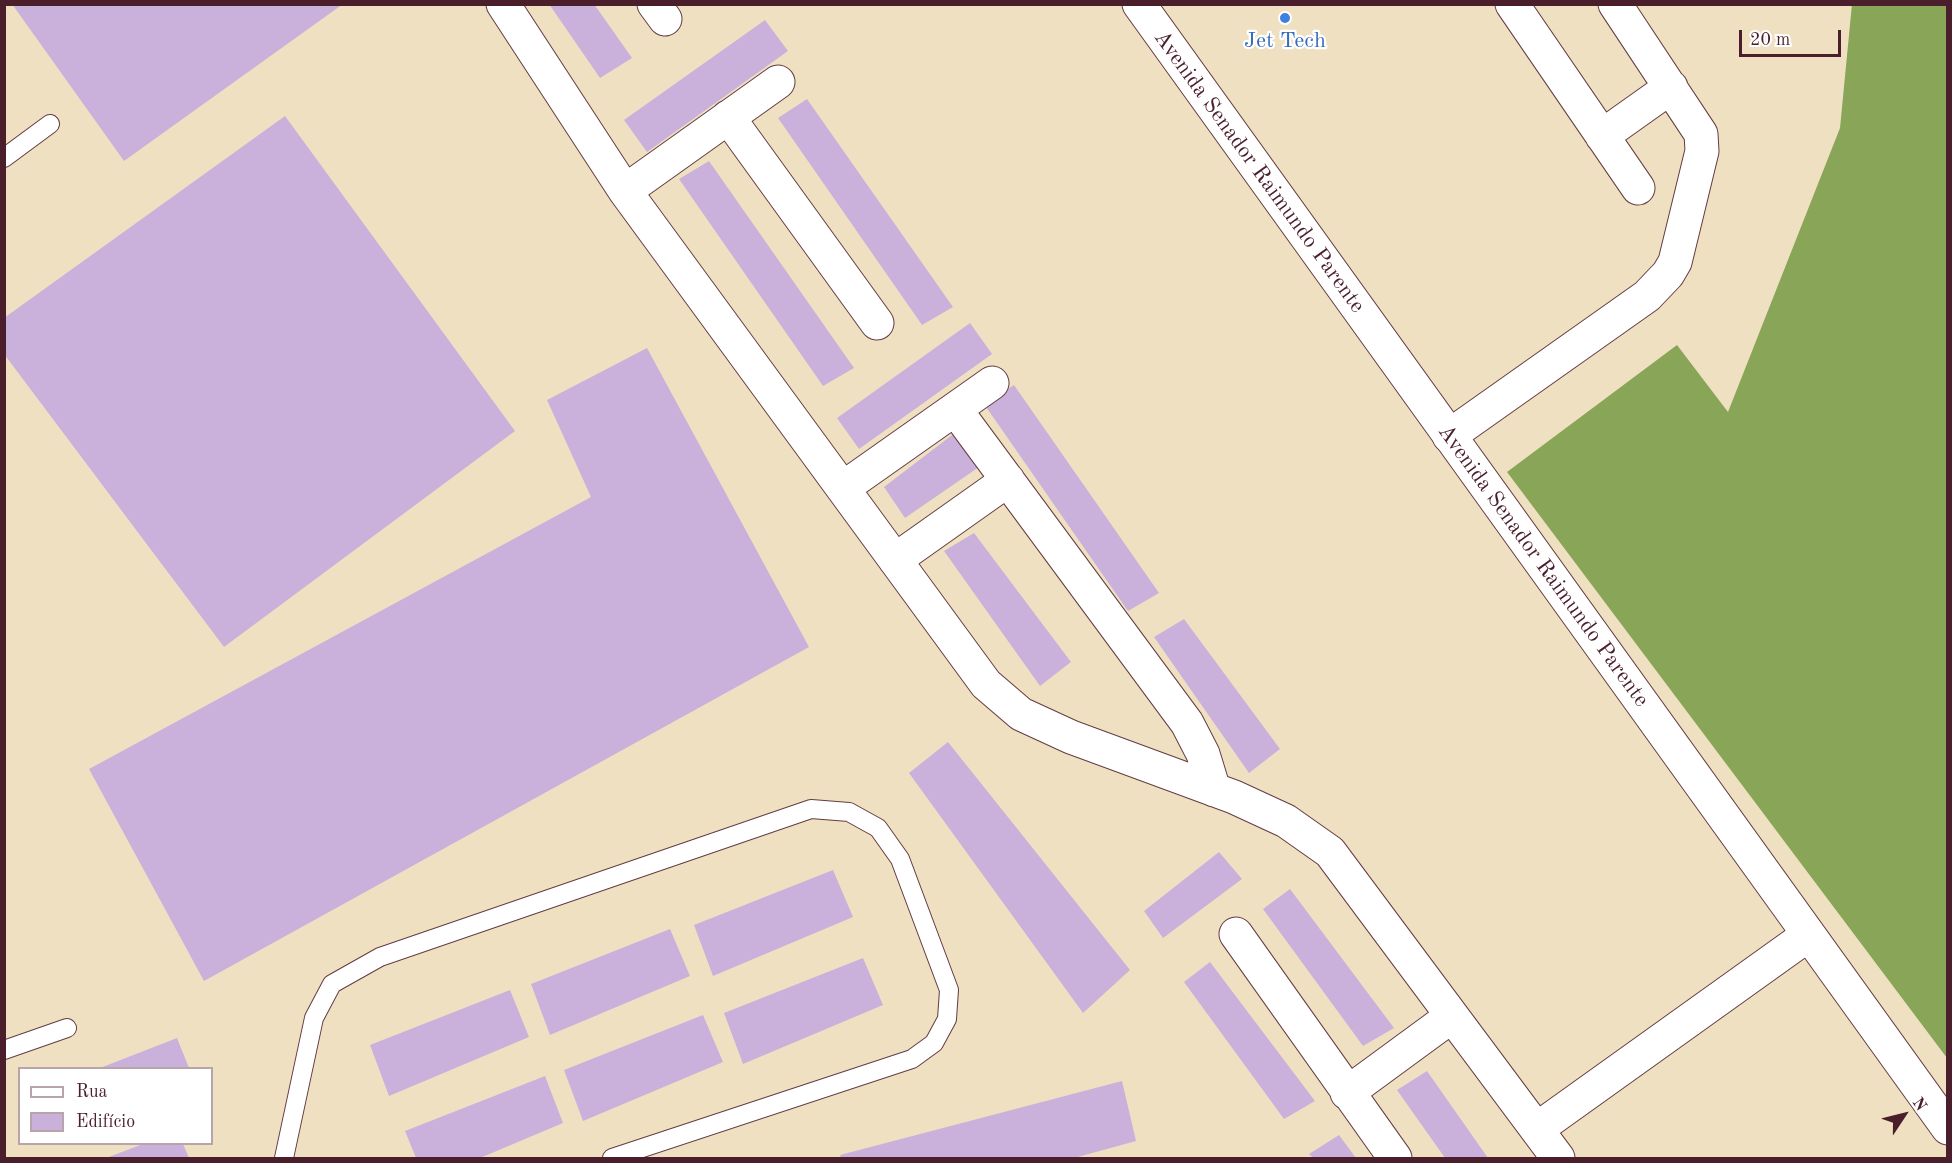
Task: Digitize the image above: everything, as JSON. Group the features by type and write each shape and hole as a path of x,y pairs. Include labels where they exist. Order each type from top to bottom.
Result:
{"street":[{"path":"503,4 625,191 986,684 1021,714 1286,821 1330,852 1558,1158"},
{"name":"Avenida Senador Raimundo Parente","path":"1139,4 1947,1128"},
{"path":"1512,4 1638,188"},
{"path":"1449,436 1647,296 1668,274 1675,262 1702,151 1701,134 1615,4"},
{"path":"625,191 778,82"},
{"path":"1602,136 1671,87"},
{"path":"728,117 877,322"},
{"path":"843,488 992,383"},
{"path":"955,410 1187,723 1203,754 1214,790"},
{"path":"895,560 1008,480"},
{"path":"1236,934 1395,1158"},
{"path":"1537,1129 1808,935"},
{"path":"1347,1093 1452,1016"}],"lane":[{"path":"4,158 50,124"},
{"path":"284,1158 314,1018 332,984 380,957 811,809 849,812 878,828 900,859 949,990 947,1019 934,1043 912,1059 612,1158"},
{"path":"4,1050 67,1028"}],"green space":[{"path":"1852,4 1947,5 1947,1058 1507,472 1677,345 1728,412 1840,128"}],"building":[{"path":"12,4 343,4 124,161"},
{"path":"549,4 594,4 632,58 600,78"},
{"path":"765,20 788,51 647,152 624,120"},
{"path":"807,99 953,307 922,325 778,118"},
{"path":"285,116 515,431 224,647 4,354 4,318"},
{"path":"709,161 854,368 823,386 679,179"},
{"path":"970,323 992,354 859,449 837,418"},
{"path":"647,348 809,647 204,981 89,769 591,497 547,400"},
{"path":"1014,385 1159,593 1128,611 984,404"},
{"path":"956,432 979,467 905,518 884,487"},
{"path":"974,533 1071,662 1040,686 944,551"},
{"path":"1184,619 1280,749 1249,773 1154,637"},
{"path":"948,742 1130,970 1083,1013 909,773"},
{"path":"1219,852 1242,879 1163,938 1144,911"},
{"path":"833,870 853,917 713,976 694,925"},
{"path":"1290,889 1394,1028 1363,1046 1263,909"},
{"path":"670,929 690,976 550,1035 531,984"},
{"path":"863,958 883,1005 743,1064 724,1013"},
{"path":"1210,962 1315,1101 1284,1119 1184,982"},
{"path":"510,990 529,1037 389,1096 370,1045"},
{"path":"703,1015 723,1062 583,1121 564,1070"},
{"path":"177,1038 189,1067 103,1067"},
{"path":"1427,1071 1488,1158 1445,1158 1397,1090"},
{"path":"545,1076 563,1123 480,1158 416,1158 405,1131"},
{"path":"1122,1081 1136,1141 1074,1158 841,1158 840,1155"},
{"path":"1339,1135 1356,1158 1313,1158 1309,1154"},
{"path":"140,1145 183,1145 189,1158 106,1158"}],"place":[{"name":"Jet Tech","path":"1285,18"}]}
